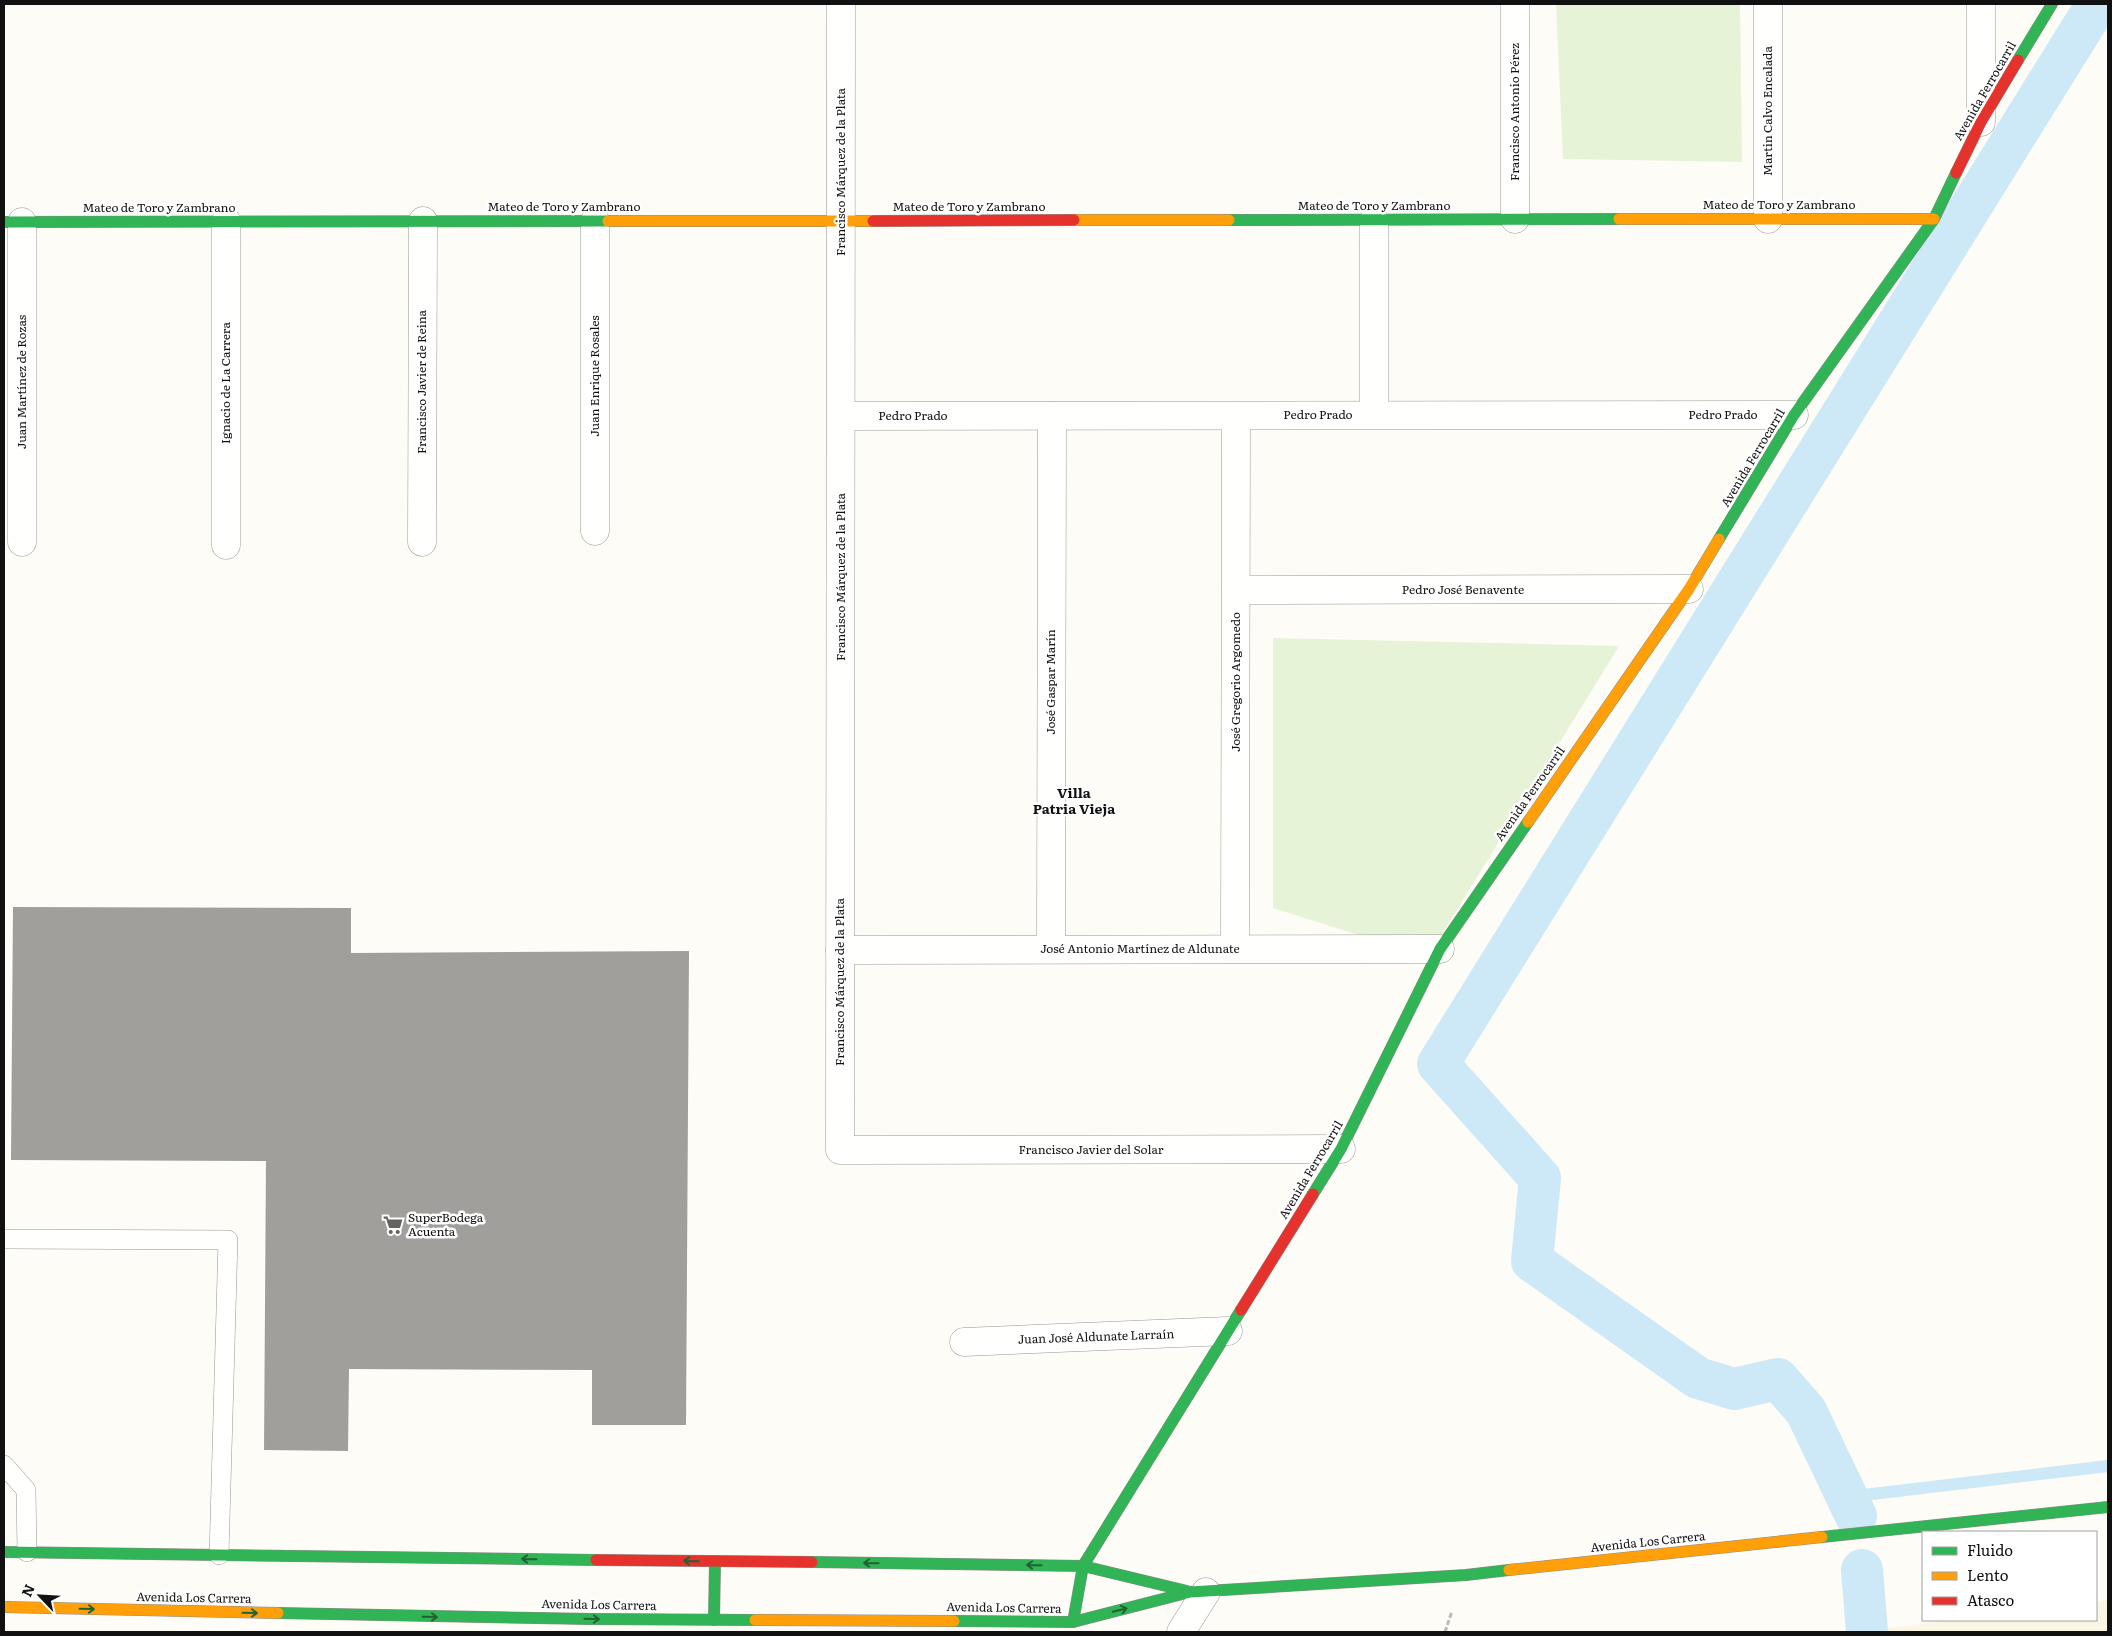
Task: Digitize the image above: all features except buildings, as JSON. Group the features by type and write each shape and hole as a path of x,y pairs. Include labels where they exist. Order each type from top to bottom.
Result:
{"street":[{"name":"Francisco Márquez de la Plata","path":"840,1150 841,4"},
{"name":"Francisco Antonio Pérez","path":"1515,4 1515,219"},
{"name":"Martin Calvo Encalada","path":"1768,4 1768,219"},
{"path":"1981,4 1981,122"},
{"name":"Avenida Ferrocarril","path":"1073,1622 1083,1566 1342,1150 1440,949 1689,589 1794,415 1934,219 1981,122 2052,4"},
{"name":"Mateo de Toro y Zambrano","path":"13,222 1934,219"},
{"path":"1374,220 1374,415"},
{"name":"Ignacio de La Carrera","path":"226,221 226,545"},
{"name":"Francisco Javier de Reina","path":"422,542 423,221"},
{"name":"Juan Enrique Rosales","path":"595,221 595,531"},
{"name":"Juan Martínez de Rozas","path":"13,222 22,542"},
{"name":"Pedro Prado","path":"841,416 1794,415"},
{"name":"José Gaspar Marín","path":"1051,949 1052,416"},
{"name":"José Gregorio Argomedo","path":"1235,948 1236,416"},
{"name":"Pedro José Benavente","path":"1236,590 1689,589"},
{"name":"José Antonio Martínez de Aldunate","path":"840,950 1440,949"},
{"name":"Francisco Javier del Solar","path":"840,1150 1342,1150"},
{"name":"Juan José Aldunate Larraín","path":"964,1342 1228,1332"},
{"name":"Avenida Los Carrera","path":"4,1607 405,1624 714,1620 1073,1622 1198,1592 1466,1575 2108,1507"},
{"name":"Avenida Los Carrera","path":"4,1552 1083,1566 1198,1592"},
{"path":"714,1620 715,1561"},
{"path":"1181,1632 1198,1592"}],"lane":[{"path":"4,1239 228,1240 218,1555"},
{"path":"4,1465 26,1490 27,1552"}],"shaded area":[{"path":"2108,1600 2108,1632 1856,1632 1946,1621 2097,1621 2097,1602"}],"green space":[{"path":"1556,4 1740,4 1742,162 1563,159"},
{"path":"1273,638 1619,646 1428,957 1273,908"}],"waterway":[{"path":"1856,1516 1806,1411 1778,1379 1734,1389 1698,1378 1532,1261 1540,1178 1438,1064 2097,4"},
{"path":"1847,1497 2108,1466"},
{"path":"1862,1570 1867,1632"}],"traffic: fast":[{"path":"2018,60 2052,4"},
{"path":"1719,539 1794,415 1934,219 1956,173"},
{"path":"1229,220 1619,219"},
{"path":"4,222 608,221"},
{"path":"1313,1194 1341,1149 1440,949 1528,822"},
{"path":"1073,1622 1083,1566 1241,1310"},
{"path":"1822,1537 2108,1507"},
{"path":"4,1552 596,1560"},
{"path":"714,1620 715,1561"},
{"path":"812,1562 1083,1566 1187,1591"},
{"path":"954,1621 1073,1622 1190,1592 1466,1575 1509,1570"},
{"path":"278,1613 755,1620"}],"traffic: slow":[{"path":"1619,219 1934,219"},
{"path":"1074,220 1229,220"},
{"path":"608,221 873,221"},
{"path":"1528,822 1689,589 1719,539"},
{"path":"1509,1570 1822,1537"},
{"path":"4,1607 278,1613"},
{"path":"755,1620 954,1621"}],"traffic: jam":[{"path":"1956,173 1981,122 2018,60"},
{"path":"873,221 1074,220"},
{"path":"1241,1310 1313,1194"},
{"path":"596,1560 812,1562"}],"place":[{"name":"SuperBodega Acuenta","path":"393,1225"}],"district":[{"name":"Villa Patria Vieja","path":"1074,802"}]}
